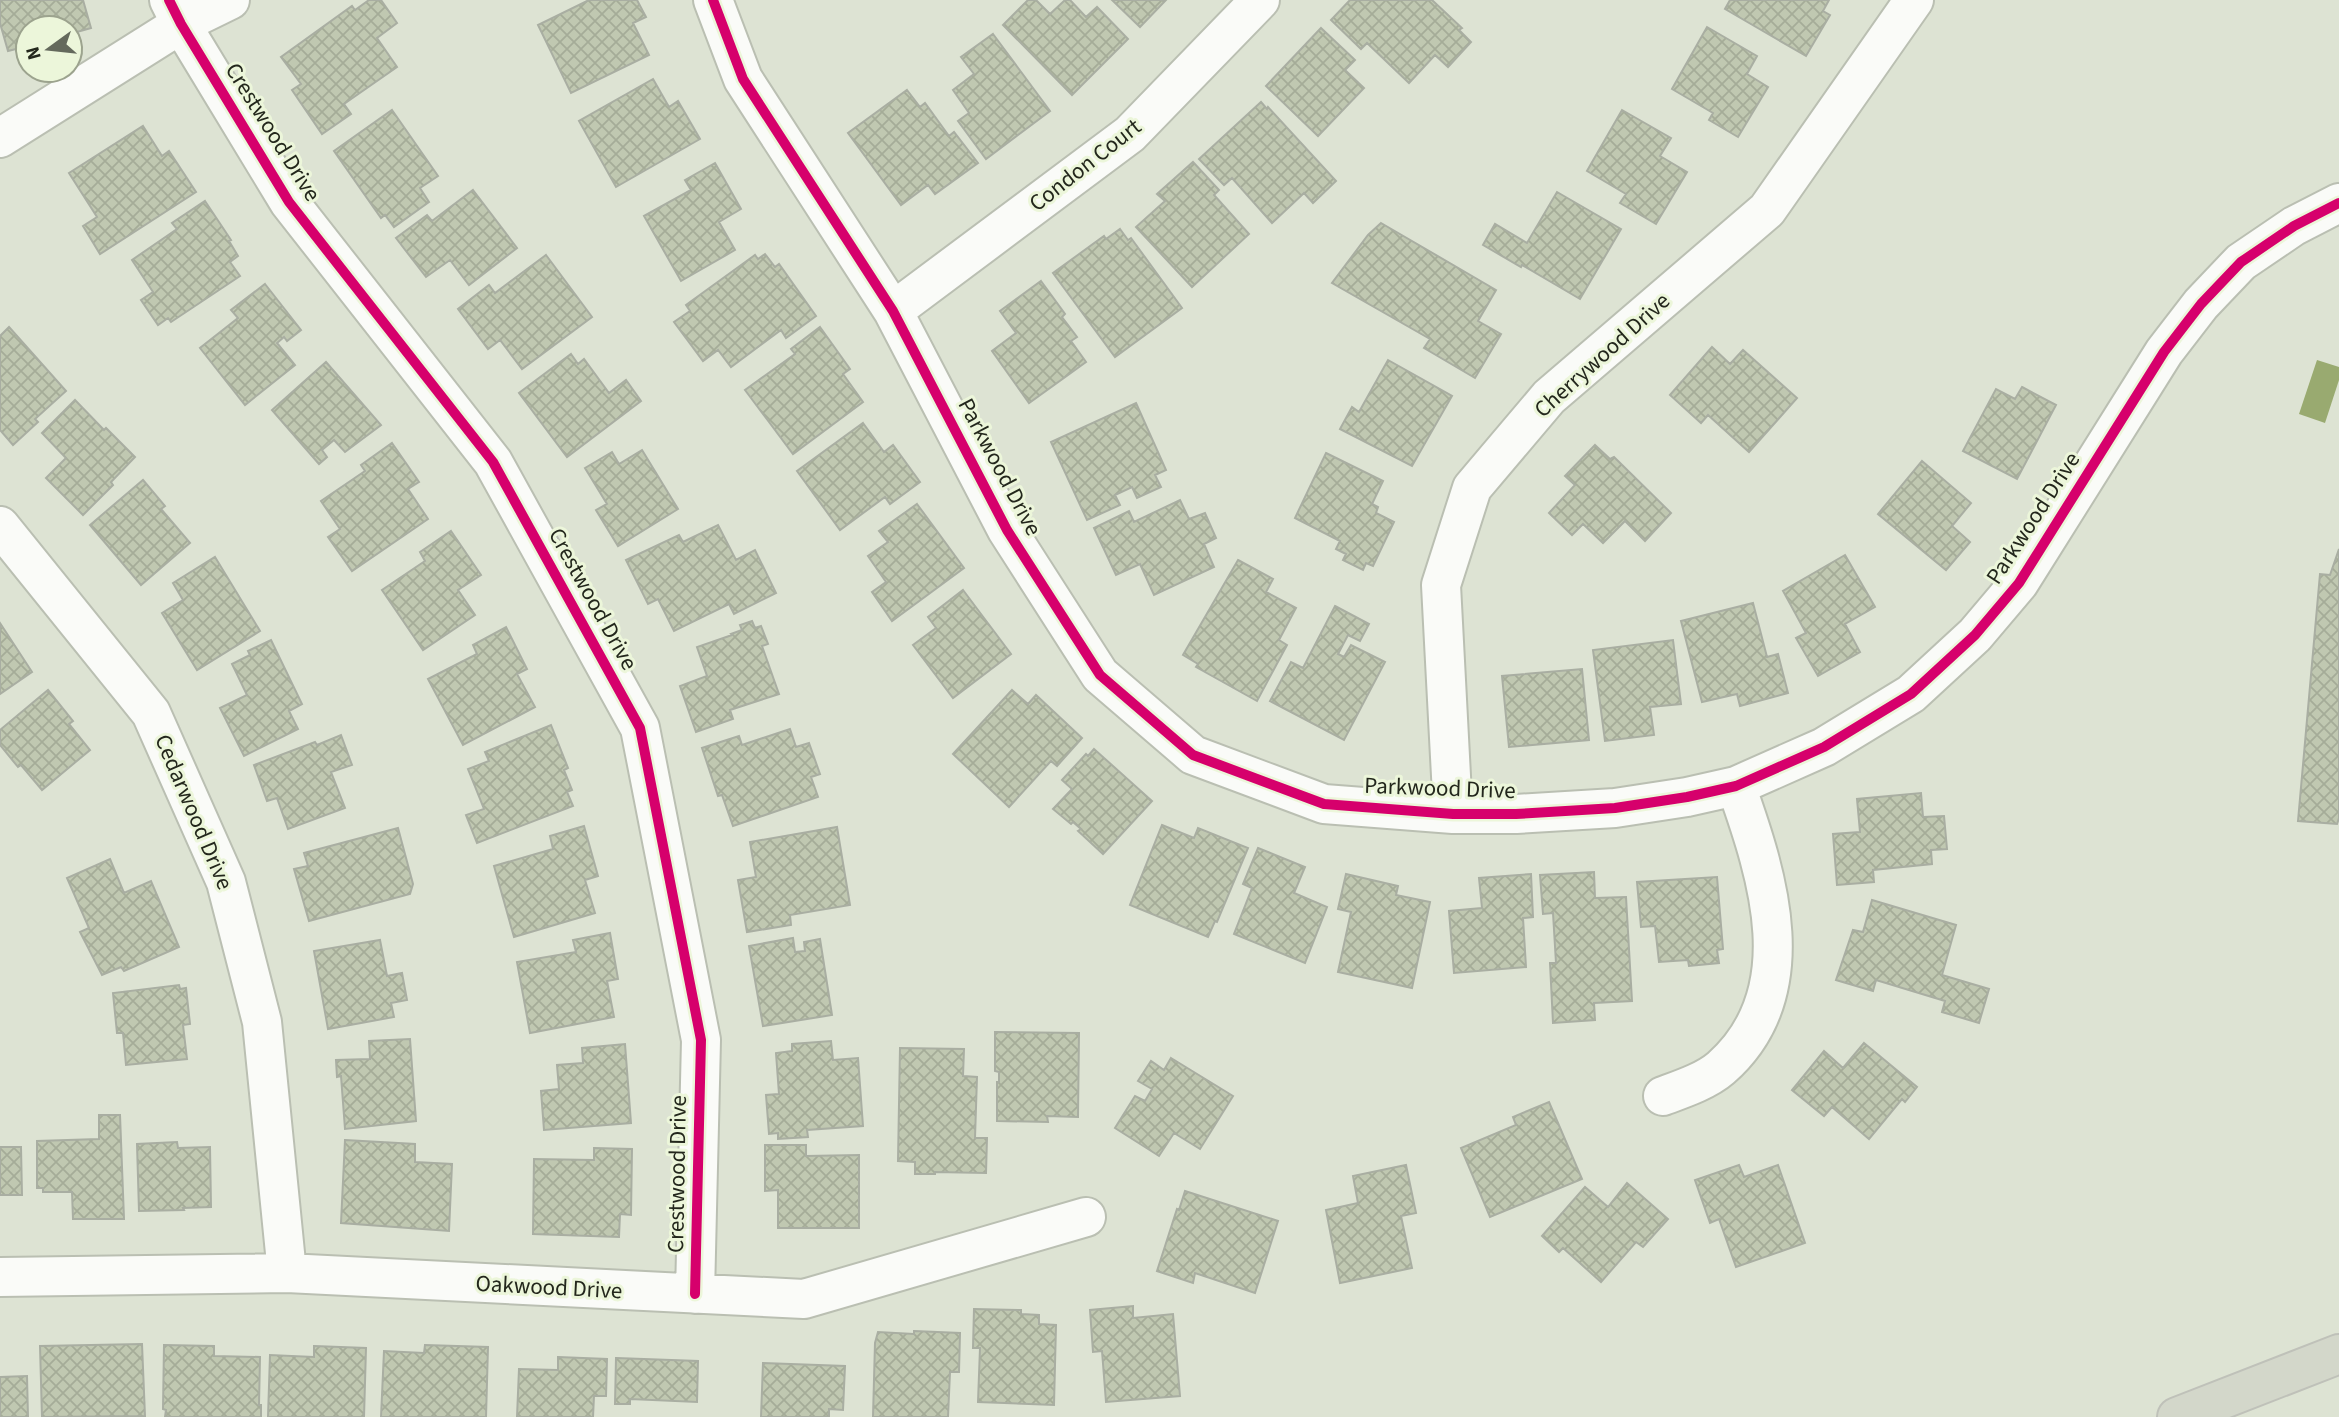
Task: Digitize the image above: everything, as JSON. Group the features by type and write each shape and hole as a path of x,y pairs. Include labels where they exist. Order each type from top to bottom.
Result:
{"highway":[{"path":"2177,1417 2339,1354"}],"street":[{"path":"0,138 175,12 229,0"},
{"name":"Parkwood Drive","path":"713,0 743,79 893,312 1007,530 1100,675 1193,755 1324,804 1453,814 1516,814 1615,808 1736,786 1824,747 1911,694 1975,635 2019,583 2164,352 2201,304 2241,262 2294,226 2339,203"},
{"name":"Condon Court","path":"893,312 1130,134 1260,0"},
{"name":"Cherrywood Drive","path":"1453,814 1441,585 1472,488 1549,397 1767,210 1914,0"},
{"name":"Crestwood Drive","path":"175,12 289,202 493,462 640,728 701,1040 695,1294"},
{"name":"Cedarwood Drive","path":"0,526 151,713 226,882 262,1021 287,1273"},
{"path":"1663,1096 1720,1069 1751,1035 1769,990 1773,941 1770,898 1759,851 1736,786"},
{"name":"Oakwood Drive","path":"0,1277 287,1273 804,1299 1086,1217"}],"shaded area":[{"path":"2317,360 2339,367 2339,380 2325,423 2299,414"}],"building":[{"path":"0,0 83,0 91,28 84,30 84,14 14,14 14,50 8,51 0,23"},
{"path":"369,0 381,0 397,23 377,38 397,67 344,104 351,114 322,134 292,90 301,84 281,57 352,6 355,10"},
{"path":"589,0 637,0 646,17 633,23 649,55 571,93 538,25"},
{"path":"1028,0 1036,0 1050,14 1065,0 1070,0 1086,17 1097,7 1128,39 1072,95 1003,25"},
{"path":"1112,0 1166,0 1140,27"},
{"path":"1350,0 1432,0 1462,28 1459,30 1471,42 1448,67 1435,55 1409,83 1367,43 1361,49 1331,20"},
{"path":"1730,0 1829,0 1823,11 1830,15 1806,56 1725,9"},
{"path":"1707,27 1757,56 1747,74 1768,87 1738,137 1709,120 1713,113 1672,89"},
{"path":"1321,28 1355,60 1345,70 1364,88 1318,136 1266,86"},
{"path":"993,34 1050,111 986,159 958,121 969,113 953,90 974,74 961,57"},
{"path":"653,79 669,107 678,101 700,139 616,187 579,121"},
{"path":"907,90 920,107 925,103 949,136 954,132 978,163 935,194 928,185 901,205 848,133"},
{"path":"1261,102 1336,181 1313,203 1304,193 1272,223 1232,178 1224,185 1199,159"},
{"path":"392,110 438,176 420,188 429,202 394,227 385,215 381,218 334,151"},
{"path":"1622,110 1671,138 1660,156 1687,172 1656,224 1620,203 1626,194 1587,171"},
{"path":"143,126 162,156 169,151 196,192 100,254 83,226 97,217 69,173"},
{"path":"1193,162 1219,190 1214,195 1249,234 1192,287 1136,227 1165,201 1157,194"},
{"path":"715,163 741,209 719,222 735,250 681,281 644,216 691,190 685,180"},
{"path":"473,190 517,248 469,285 450,260 426,277 396,238 427,215 432,221"},
{"path":"1557,192 1621,229 1580,299 1483,245 1495,224 1527,243"},
{"path":"205,201 231,240 229,241 238,256 230,262 240,276 171,322 168,318 158,325 141,300 153,292 132,260 177,229 172,223"},
{"path":"1381,223 1496,290 1478,321 1501,334 1475,378 1424,348 1430,339 1332,283 1368,235"},
{"path":"1120,229 1128,240 1131,238 1182,308 1115,357 1053,273 1104,236 1106,239"},
{"path":"765,254 775,267 779,264 816,316 786,338 781,330 731,367 718,350 703,361 674,322 690,311 686,305 755,255 758,259"},
{"path":"546,255 592,317 522,369 500,340 488,349 458,309 489,285 495,293"},
{"path":"1041,281 1065,314 1062,317 1077,337 1071,341 1086,362 1029,403 992,351 1016,333 1000,311"},
{"path":"265,284 301,330 287,341 284,337 277,343 295,365 245,405 200,348 238,318 231,310"},
{"path":"9,327 66,391 35,419 38,422 13,445 0,430 0,336"},
{"path":"820,327 850,369 843,374 863,402 793,454 745,390 795,354 791,349"},
{"path":"1712,347 1730,364 1743,350 1797,398 1749,452 1708,415 1701,423 1670,395"},
{"path":"571,354 578,364 584,359 609,393 626,380 641,401 567,457 519,393"},
{"path":"1388,360 1452,396 1412,466 1340,429 1352,407 1359,412"},
{"path":"326,362 381,425 345,452 334,440 322,450 327,457 319,464 272,410"},
{"path":"2022,387 2056,405 2017,479 1963,451 1996,389 2015,399"},
{"path":"75,400 135,457 111,482 113,485 83,515 46,478 66,458 42,433"},
{"path":"1136,403 1166,470 1155,475 1161,487 1137,498 1132,487 1115,495 1120,505 1087,520 1051,442"},
{"path":"863,423 884,452 893,445 920,482 890,504 885,497 840,530 797,471"},
{"path":"392,443 419,482 408,489 428,519 352,571 328,537 340,529 321,501 365,471 361,465"},
{"path":"1595,445 1610,459 1614,457 1671,513 1645,541 1625,521 1603,543 1583,524 1572,535 1549,513 1575,485 1565,476"},
{"path":"642,450 678,509 618,546 596,510 607,504 585,468 612,452 619,464"},
{"path":"1326,453 1383,481 1372,504 1378,507 1376,513 1394,522 1373,566 1366,563 1363,570 1343,560 1346,554 1336,549 1340,541 1295,518"},
{"path":"1922,461 1971,503 1952,526 1970,542 1946,570 1878,514"},
{"path":"143,480 165,506 161,509 190,543 141,585 90,525"},
{"path":"1180,500 1189,519 1205,513 1216,538 1204,544 1214,567 1154,595 1140,564 1116,575 1094,528 1129,511 1134,522"},
{"path":"917,504 964,568 892,621 872,592 886,582 868,556 888,542 879,531"},
{"path":"718,525 736,560 755,550 776,593 734,614 729,604 674,631 658,599 648,604 626,560 679,535 683,542"},
{"path":"451,531 481,575 458,590 475,615 423,650 382,590 425,561 420,552"},
{"path":"2339,549 2339,818 2337,824 2298,821 2320,574 2330,575"},
{"path":"1845,555 1875,607 1845,624 1860,652 1818,676 1796,638 1806,633 1783,591"},
{"path":"215,557 260,631 197,670 162,613 183,600 173,583"},
{"path":"1238,560 1273,579 1266,592 1296,608 1279,640 1287,645 1257,701 1196,667 1198,664 1183,655"},
{"path":"963,590 1011,654 953,698 913,645 936,628 928,617"},
{"path":"1753,603 1767,657 1778,654 1788,693 1740,706 1737,694 1702,702 1681,621"},
{"path":"1335,606 1369,624 1360,641 1348,635 1338,654 1344,657 1351,645 1385,662 1344,740 1270,701 1291,662 1303,668"},
{"path":"752,621 755,628 761,626 768,644 762,646 779,694 730,710 733,719 696,732 680,686 707,676 697,647 732,635 742,630 740,625"},
{"path":"0,623 32,672 0,694"},
{"path":"506,627 527,669 517,674 535,707 463,745 428,679 477,654 473,645"},
{"path":"271,640 302,704 289,711 298,729 244,756 220,708 247,695 232,664 250,655 248,651"},
{"path":"1673,640 1681,704 1650,707 1654,735 1605,741 1593,650"},
{"path":"1582,669 1589,740 1509,747 1502,676"},
{"path":"48,690 73,721 69,724 90,750 42,790 0,745 0,730"},
{"path":"1012,690 1028,704 1036,695 1082,738 1057,766 1051,761 1009,807 953,754"},
{"path":"551,725 568,768 564,770 572,790 567,792 573,806 477,843 466,815 484,809 468,769 489,761 485,752"},
{"path":"790,729 796,747 809,743 820,774 811,777 818,797 733,826 722,795 718,796 702,748 739,736 742,745"},
{"path":"341,735 352,765 331,772 345,808 288,829 277,798 267,801 254,765"},
{"path":"1094,749 1152,801 1103,854 1078,831 1081,829 1053,809 1072,789 1062,780"},
{"path":"1921,793 1923,817 1944,816 1947,849 1931,850 1932,864 1873,870 1874,882 1837,885 1833,834 1860,832 1857,799"},
{"path":"1162,825 1194,838 1198,828 1248,848 1208,937 1130,905"},
{"path":"584,826 598,876 585,880 595,913 514,937 494,866 553,849 550,836"},
{"path":"837,827 850,905 790,915 791,925 747,932 738,880 756,877 750,842"},
{"path":"398,828 413,884 410,894 309,921 294,869 308,866 304,853"},
{"path":"1258,848 1305,867 1294,893 1327,907 1305,963 1234,934 1252,888 1243,884"},
{"path":"110,859 124,893 151,881 179,947 124,971 121,967 102,975 80,932 89,928 67,878"},
{"path":"1594,872 1595,898 1626,897 1632,1001 1594,1003 1595,1020 1553,1023 1550,963 1556,963 1553,913 1543,914 1540,875"},
{"path":"1346,874 1398,886 1396,895 1430,902 1412,988 1338,972 1351,912 1338,909"},
{"path":"1531,874 1533,917 1523,918 1526,967 1454,973 1449,911 1482,908 1479,878"},
{"path":"1717,877 1723,949 1717,950 1719,963 1689,966 1688,960 1659,962 1655,926 1641,927 1637,882"},
{"path":"1872,900 1956,925 1942,975 1989,989 1979,1023 1942,1012 1945,1001 1876,980 1873,991 1836,980 1853,930 1863,932"},
{"path":"610,933 618,979 607,981 614,1017 530,1033 517,962 576,952 573,940"},
{"path":"793,938 795,952 805,951 804,942 820,939 832,1015 763,1026 749,946"},
{"path":"380,940 387,976 402,973 407,1000 391,1003 394,1017 328,1029 314,951"},
{"path":"179,985 180,989 186,988 190,1024 183,1025 187,1059 126,1065 123,1033 117,1033 113,993"},
{"path":"995,1032 1079,1033 1078,1117 1047,1116 1048,1122 997,1121 999,1072 995,1071"},
{"path":"410,1039 416,1121 345,1129 341,1076 337,1077 336,1060 370,1059 369,1041"},
{"path":"831,1041 833,1060 858,1058 863,1126 807,1130 808,1137 778,1139 778,1133 769,1134 766,1095 779,1094 776,1053 792,1051 792,1044"},
{"path":"1864,1043 1917,1087 1905,1102 1902,1099 1869,1139 1832,1107 1824,1116 1792,1090 1824,1051 1843,1068"},
{"path":"625,1044 631,1123 544,1130 541,1091 559,1089 557,1065 583,1063 582,1048"},
{"path":"900,1048 964,1049 963,1076 977,1077 975,1138 987,1138 986,1173 915,1174 915,1162 898,1161"},
{"path":"1171,1058 1233,1096 1200,1149 1174,1133 1159,1156 1115,1128 1135,1096 1145,1101 1152,1089 1138,1081 1151,1061 1164,1070"},
{"path":"1549,1102 1582,1179 1490,1217 1461,1148 1516,1125 1513,1117"},
{"path":"99,1115 120,1115 124,1219 73,1219 72,1192 43,1192 43,1188 37,1188 37,1141 99,1139"},
{"path":"345,1140 415,1144 415,1162 452,1164 449,1231 341,1223"},
{"path":"177,1142 178,1148 210,1147 211,1207 139,1211 137,1144"},
{"path":"765,1145 806,1145 806,1156 859,1155 859,1228 778,1228 778,1190 765,1191"},
{"path":"0,1147 21,1147 22,1195 0,1195"},
{"path":"594,1148 632,1149 631,1215 620,1214 619,1237 533,1234 534,1159 594,1160"},
{"path":"1406,1165 1416,1213 1401,1216 1412,1268 1340,1283 1326,1210 1358,1203 1353,1176"},
{"path":"1739,1165 1744,1177 1778,1165 1805,1243 1736,1267 1719,1219 1710,1223 1695,1180"},
{"path":"1627,1183 1668,1219 1643,1247 1636,1242 1601,1282 1563,1248 1559,1252 1542,1236 1585,1187 1608,1207"},
{"path":"1185,1191 1278,1221 1255,1293 1195,1273 1193,1283 1157,1271"},
{"path":"1133,1306 1133,1318 1173,1314 1180,1396 1106,1402 1102,1351 1093,1352 1090,1310"},
{"path":"974,1309 1021,1310 1021,1314 1039,1315 1039,1324 1056,1325 1054,1405 978,1402 980,1348 973,1348"},
{"path":"914,1331 960,1333 959,1372 950,1372 948,1417 873,1417 875,1343 878,1332 914,1334"},
{"path":"142,1344 145,1416 42,1417 40,1346"},
{"path":"164,1345 214,1346 214,1356 260,1357 261,1417 165,1417"},
{"path":"425,1345 488,1347 486,1417 381,1417 384,1351 424,1353"},
{"path":"314,1346 366,1348 364,1417 268,1417 270,1355 314,1357"},
{"path":"558,1357 607,1359 606,1396 594,1396 593,1417 517,1417 519,1369 558,1370"},
{"path":"616,1358 698,1361 697,1402 630,1399 630,1404 615,1404"},
{"path":"763,1363 845,1366 843,1410 829,1409 829,1417 761,1417"},
{"path":"27,1376 28,1417 0,1417 0,1377"}],"cycle path":[{"path":"169,0 289,202 493,462 640,728 701,1040 695,1294"},
{"path":"713,0 743,79 893,311 1007,530 1100,675 1193,755 1324,804 1453,814 1516,814 1615,808 1736,786 1824,747 1911,694 1975,635 2019,583 2164,352 2201,304 2241,262 2294,226 2339,203"}]}
